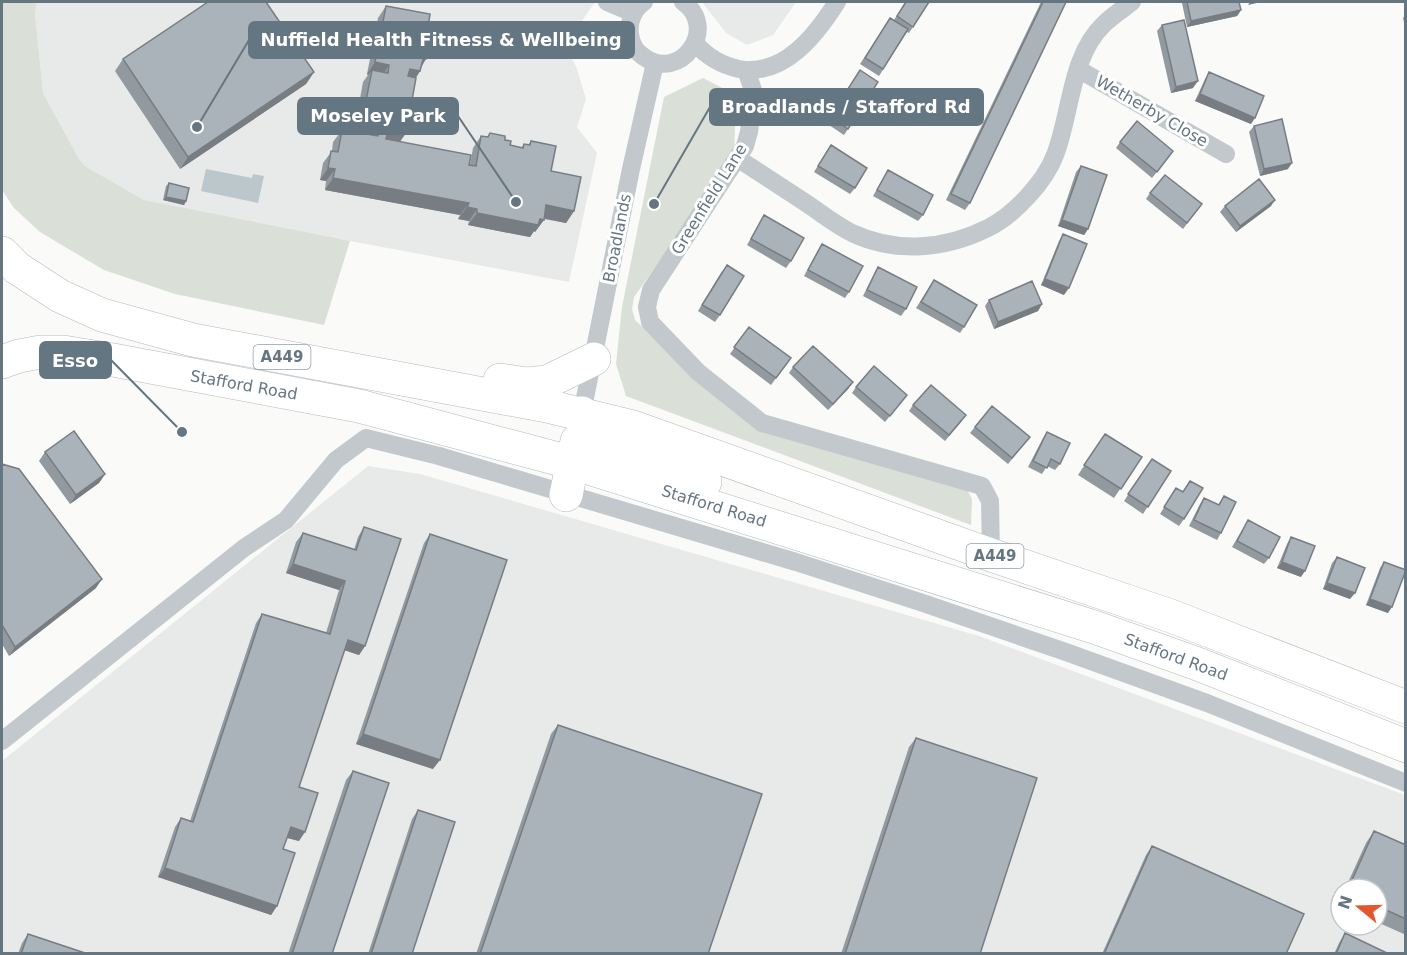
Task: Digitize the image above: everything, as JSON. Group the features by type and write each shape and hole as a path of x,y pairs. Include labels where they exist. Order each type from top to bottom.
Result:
{"highway":[{"name":"Stafford Road","path":"2,253 17,268 60,296 102,315 193,340 582,413 633,427 991,555 1171,616 1406,707"},
{"name":"Stafford Road","path":"2,362 30,354 63,352 113,360 359,406 573,463 1094,627 1195,663 1406,746"},
{"path":"352,371 463,374 526,384 548,382 594,359"},
{"path":"352,371 424,400 555,441 566,450 573,463"},
{"path":"566,495 582,413"},
{"path":"582,413 584,424 590,433 612,449 747,498 809,536"}],"street":[{"path":"607,2 639,7 630,23 632,43 637,52 655,63 674,62 683,58 695,43 698,33 697,23 694,13 683,2"},
{"path":"695,43 706,56 729,67 758,70 776,65 796,52 815,33 837,2"},
{"path":"737,158 852,233 879,242 905,247 945,244 970,236 1004,220 1033,190 1055,156 1078,69 1089,46 1102,25 1132,2"},
{"name":"Broadlands","path":"582,413 631,169 655,63"},
{"name":"Wetherby Close","path":"1078,69 1226,154"},
{"name":"Greenfield Lane","path":"746,70 754,93 745,146 651,290 647,307 650,322 698,372 762,423 982,486 990,501 991,555"},
{"path":"2,741 244,548 286,520 336,460 366,438 439,456 796,562 1063,651 1207,703 1406,783"}],"shaded area":[{"path":"2,2 37,2 35,13 43,93 85,166 144,200 350,241 324,325 175,294 104,270 40,232 14,208 2,190"},
{"path":"37,2 595,2 564,46 576,66 586,99 577,127 597,153 569,282 222,217 144,200 85,166 43,93 35,13"},
{"path":"702,2 796,2 773,35 747,45 726,33"},
{"path":"703,78 736,95 734,156 634,297 632,309 635,320 747,422 965,485 972,499 971,525 626,396 616,364 622,307 664,97"},
{"path":"206,169 252,178 253,174 264,176 258,203 201,191"},
{"path":"368,466 420,474 979,636 1405,795 1405,953 2,954 2,761"}],"building":[{"path":"208,2 266,2 314,72 188,157 123,59"},
{"path":"906,2 929,2 913,27 897,16"},
{"path":"1043,2 1066,2 970,203 951,194"},
{"path":"1187,2 1239,2 1241,10 1191,21"},
{"path":"386,6 430,14 427,34 431,35 426,59 423,59 420,71 410,69 408,76 416,78 406,133 388,130 386,139 471,155 469,165 476,166 481,136 488,137 490,133 505,136 505,140 511,141 510,145 523,148 524,144 530,145 531,141 556,146 551,171 581,177 574,211 546,205 544,220 540,219 538,225 477,213 477,209 467,207 469,203 333,178 335,169 328,168 331,151 338,152 342,130 378,136 379,129 361,126 372,70 388,73 389,65 375,62"},
{"path":"890,18 908,29 883,69 865,58"},
{"path":"1184,20 1198,81 1176,87 1162,25"},
{"path":"860,70 878,82 848,129 830,117"},
{"path":"1209,72 1264,96 1255,118 1200,94"},
{"path":"1282,119 1292,163 1264,169 1254,126"},
{"path":"1137,121 1173,151 1157,172 1120,142"},
{"path":"831,145 867,168 855,188 818,166"},
{"path":"1081,166 1107,175 1088,229 1062,220"},
{"path":"888,170 933,195 923,215 877,190"},
{"path":"1165,175 1202,204 1187,223 1150,193"},
{"path":"1259,179 1275,200 1240,226 1225,206"},
{"path":"169,183 189,188 186,201 166,197"},
{"path":"764,215 804,238 791,261 751,239"},
{"path":"1063,234 1087,244 1069,288 1045,279"},
{"path":"822,244 863,266 849,292 808,270"},
{"path":"727,265 744,276 720,315 702,305"},
{"path":"878,267 917,287 906,309 867,290"},
{"path":"934,280 977,305 964,327 921,302"},
{"path":"1032,281 1042,304 998,322 989,300"},
{"path":"749,327 791,358 776,378 734,347"},
{"path":"813,346 853,382 833,404 793,367"},
{"path":"874,366 907,395 890,416 856,387"},
{"path":"931,385 966,415 949,435 913,405"},
{"path":"992,406 1030,437 1012,458 975,427"},
{"path":"74,431 105,474 76,495 45,452"},
{"path":"1047,432 1070,443 1060,464 1051,459 1047,468 1033,461"},
{"path":"1105,434 1142,457 1121,489 1084,465"},
{"path":"1152,459 1171,471 1148,507 1128,494"},
{"path":"2,464 19,469 102,579 15,647 2,625"},
{"path":"1190,481 1203,488 1184,519 1164,507 1176,488 1183,492"},
{"path":"1224,496 1236,502 1221,533 1194,520 1204,498 1219,505"},
{"path":"1248,520 1280,537 1269,558 1237,541"},
{"path":"364,527 401,539 365,646 348,640 299,787 318,793 305,832 291,827 283,849 295,853 277,906 165,868 181,818 193,822 262,614 330,634 345,581 293,564 303,533 356,550"},
{"path":"430,534 507,560 440,760 363,734"},
{"path":"1291,537 1315,546 1305,571 1282,562"},
{"path":"1337,557 1365,568 1355,593 1327,583"},
{"path":"1384,562 1406,570 1392,607 1370,599"},
{"path":"558,725 762,794 708,954 480,954"},
{"path":"916,738 1037,778 980,954 845,954"},
{"path":"353,771 389,783 332,954 292,954"},
{"path":"418,810 455,822 412,954 371,954"},
{"path":"1374,831 1406,845 1406,919 1389,911 1389,877 1353,877"},
{"path":"1152,846 1304,914 1286,954 1104,954"},
{"path":"28,934 88,954 21,954"},
{"path":"1343,937 1353,937 1389,954 1336,954"}],"place":[{"name":"Nuffield Health Fitness & Wellbeing","path":"197,127"},
{"name":"Moseley Park","path":"516,202"},
{"name":"Broadlands / Stafford Rd","path":"654,204"},
{"name":"Esso","path":"182,432"}]}
